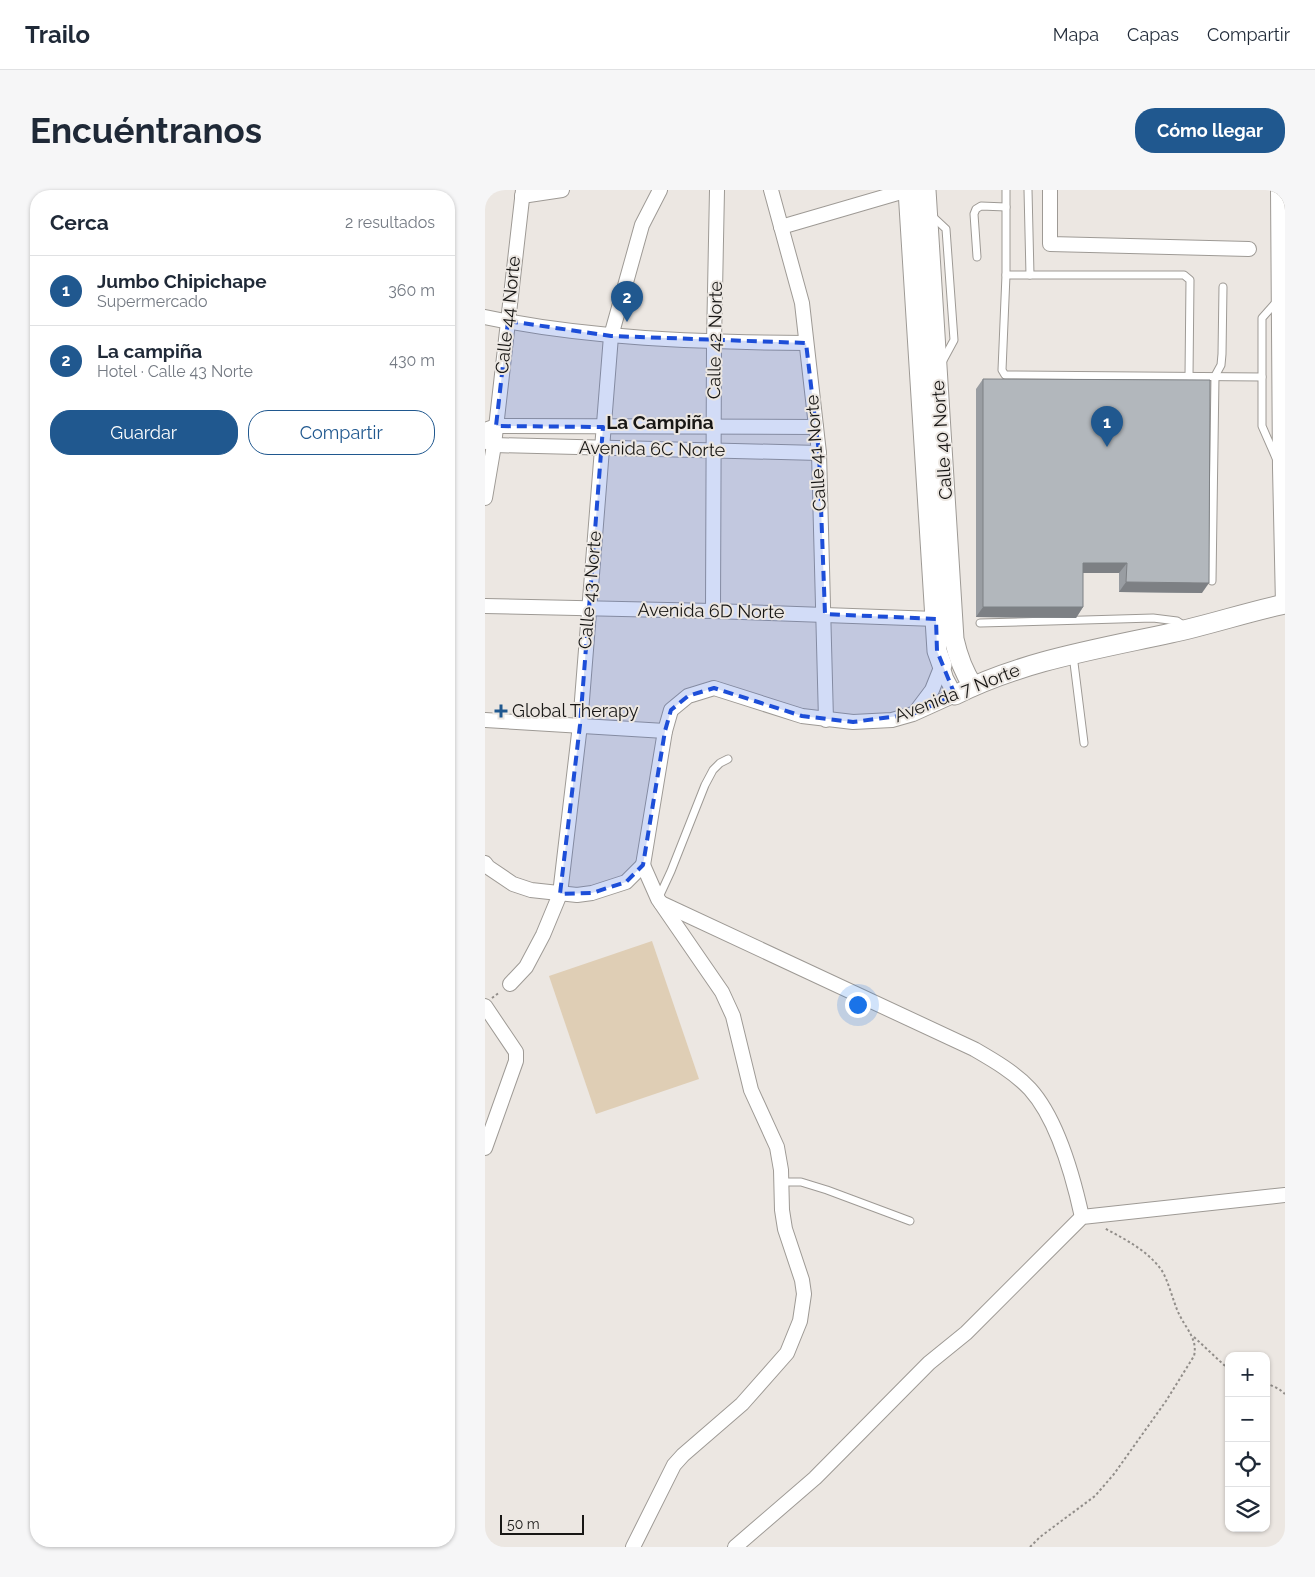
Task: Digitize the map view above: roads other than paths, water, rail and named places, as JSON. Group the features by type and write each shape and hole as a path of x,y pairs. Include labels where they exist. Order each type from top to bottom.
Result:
{"street":[{"path":"522,193 562,190"},
{"name":"Calle 43 Norte","path":"510,984 526,967 543,935 560,894 580,725 611,336 642,225 660,190"},
{"name":"Calle 42 Norte","path":"713,611 714,342 717,190"},
{"name":"Calle 41 Norte","path":"771,190 802,303 819,453 825,614 826,720"},
{"path":"781,228 908,190"},
{"name":"Calle 40 Norte","path":"908,190 937,651 946,678 955,695"},
{"name":"Calle 40 Norte","path":"926,190 954,639 962,666 973,686"},
{"path":"1050,190 1050,244 1249,249"},
{"path":"1278,190 1282,278 1280,468 1284,604"},
{"name":"Calle 44 Norte","path":"485,498 490,428 508,321 522,193"},
{"path":"485,317 611,336 714,342 806,343"},
{"name":"Avenida 6C Norte","path":"490,428 816,427"},
{"name":"Avenida 6C Norte","path":"489,443 602,448 819,453"},
{"name":"Avenida 7 Norte","path":"643,866 665,731 671,710 688,696 714,688 802,716 853,722 892,720 913,714 973,686 1042,661 1188,629 1284,604"},
{"name":"Avenida 6D Norte","path":"485,606 825,614 936,619"},
{"path":"913,714 932,690 942,665"},
{"path":"485,720 665,731"},
{"path":"485,862 488,867 513,884 531,890 577,895 592,893 625,882 643,866 660,901 722,992 733,1016 751,1090 777,1146 781,1170 782,1210 785,1229 802,1280 804,1294 800,1321 787,1353 743,1404 674,1464 633,1547"},
{"path":"660,901 974,1049 999,1064 1029,1088 1043,1106 1053,1124 1076,1190 1083,1217"},
{"path":"485,1148 516,1061 516,1052 487,1003"},
{"path":"735,1547 815,1478 929,1363 966,1333 1083,1217 1285,1195"}],"lane":[{"path":"1005,190 1006,275 1002,370 1005,375 1262,376"},
{"path":"1028,190 1030,275"},
{"path":"977,257 976,209 981,206 1006,207"},
{"path":"1006,275 1184,275 1188,277 1190,280 1189,376"},
{"path":"1212,581 1215,376 1221,366 1223,287"},
{"path":"1280,468 1262,426 1262,318 1282,295"},
{"path":"980,623 1153,618 1177,621 1188,629"},
{"path":"1073,655 1084,743"},
{"path":"660,901 705,785 713,770 720,763 728,759"},
{"path":"781,1182 801,1182 909,1221"}],"place":[{"name":"La campiña","path":"627,322"},
{"name":"Jumbo Chipichape","path":"1107,447"},
{"name":"Global Therapy","path":"501,711"}],"district":[{"name":"La Campiña","path":"660,422"}]}
